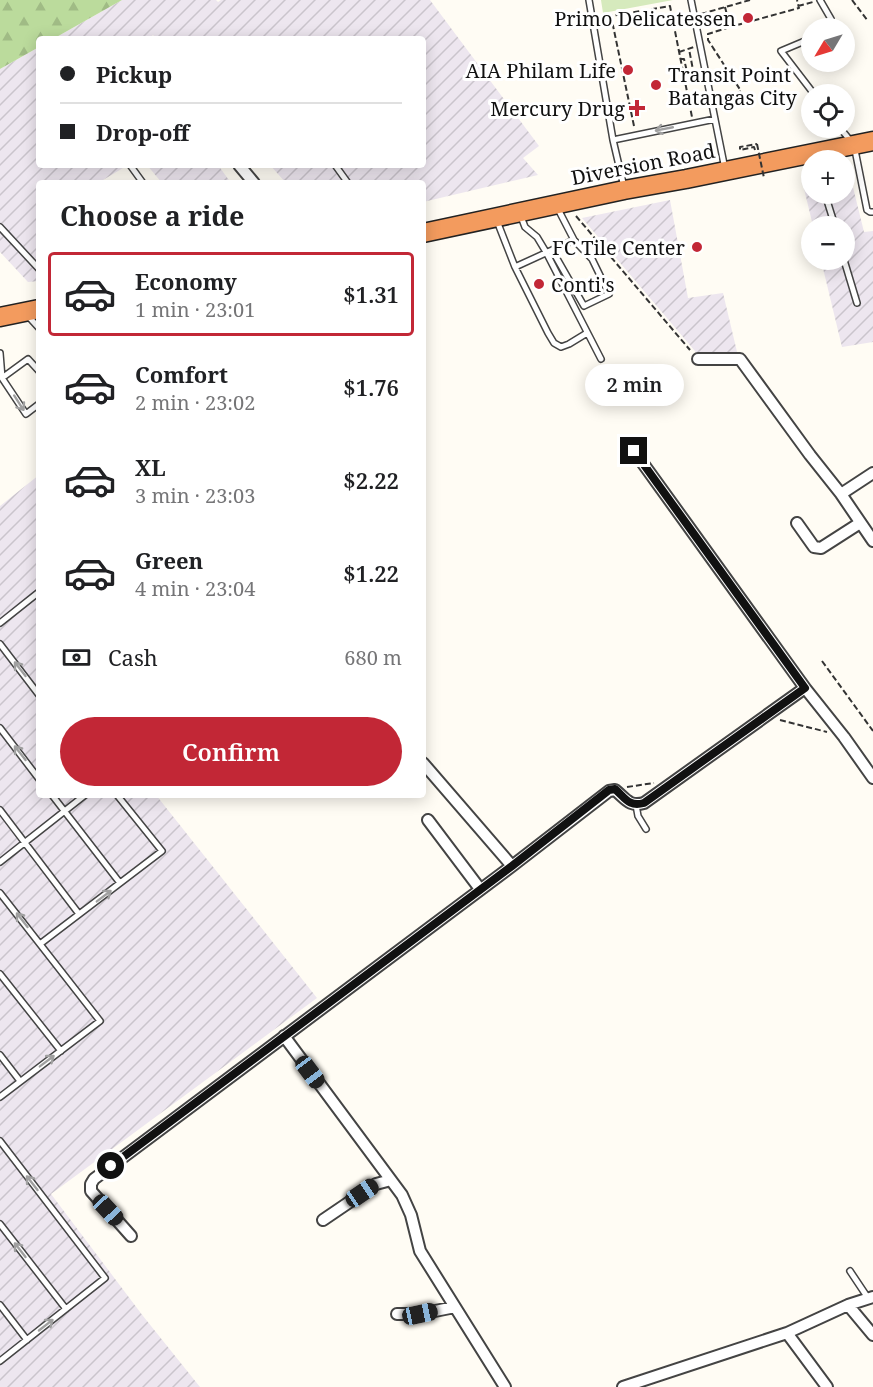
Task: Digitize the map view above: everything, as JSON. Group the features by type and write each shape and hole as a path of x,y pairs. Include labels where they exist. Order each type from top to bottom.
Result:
{"highway":[{"name":"Diversion Road","path":"837,150 873,141"},
{"name":"Diversion Road","path":"426,232 624,190 801,159"},
{"path":"0,317 32,311"}],"street":[{"path":"242,168 252,180"},
{"path":"698,359 740,359 841,494 873,541"},
{"path":"634,451 873,778"},
{"path":"841,494 873,473"},
{"path":"797,523 817,549 860,523"},
{"path":"131,1236 92,1191 91,1184 94,1179 512,866 609,790 615,789 636,806 644,803 805,688"},
{"path":"426,766 512,866"},
{"path":"428,820 480,890"},
{"path":"284,1036 402,1195 411,1215 420,1251 505,1387"},
{"path":"323,1220 376,1184 391,1180"},
{"path":"623,1387 787,1333 848,1305 870,1298"},
{"path":"848,1305 873,1335"},
{"path":"397,1314 420,1314 455,1307"},
{"path":"787,1333 827,1387"}],"lane":[{"path":"589,0 624,190"},
{"path":"691,0 725,171"},
{"path":"819,0 830,18"},
{"path":"801,43 782,51 807,84"},
{"path":"613,140 715,119"},
{"path":"848,138 854,145 867,210 873,212"},
{"path":"519,212 525,227 549,251 584,306 609,294 592,259 574,240 556,204"},
{"path":"495,216 515,267 554,343 561,347 588,333"},
{"path":"0,227 36,266"},
{"path":"515,267 574,240"},
{"path":"549,251 601,358"},
{"path":"847,270 857,303"},
{"path":"0,353 2,378 26,414 36,406"},
{"path":"2,378 28,359 36,368"},
{"path":"0,623 36,594"},
{"path":"0,644 36,691"},
{"path":"0,728 36,774"},
{"path":"54,798 120,883"},
{"path":"0,862 81,798"},
{"path":"40,944 162,851 119,798"},
{"path":"636,806 638,816 646,829"},
{"path":"0,810 80,914"},
{"path":"0,893 100,1021 0,1097"},
{"path":"0,974 61,1050"},
{"path":"0,1055 20,1081"},
{"path":"0,1141 105,1278 0,1361"},
{"path":"0,1224 66,1309"},
{"path":"850,1271 870,1298"},
{"path":"0,1305 27,1340"}],"path":[{"path":"694,16 750,0"},
{"path":"797,0 798,6"},
{"path":"712,107 741,91 708,40 708,34 819,0"},
{"path":"852,0 868,21"},
{"path":"633,123 611,16 670,6 691,111"},
{"path":"725,7 730,27"},
{"path":"680,59 684,59 688,76 694,75 689,49"},
{"path":"755,150 754,147 740,150 740,147 757,144 764,178"},
{"path":"576,216 698,359"},
{"path":"822,661 873,731"},
{"path":"766,717 844,737"},
{"path":"615,789 680,778"}],"shaded area":[{"path":"122,0 216,0 218,2 221,0 430,0 539,146 523,158 538,175 426,201 426,180 283,180 273,168 426,168 426,36 58,36"},
{"path":"36,49 36,168 123,168 103,180 36,180 36,281 28,282 0,252 0,69"},
{"path":"150,168 220,168 229,180 160,180"},
{"path":"855,195 864,232 873,231 873,342 842,347 823,270 855,270 855,216 811,216 808,204 855,204"},
{"path":"670,200 688,298 723,293 738,356 700,357 582,218"},
{"path":"36,477 36,798 158,798 317,998 51,1194 200,1387 0,1387 0,506"}],"green space":[{"path":"0,0 122,0 58,36 36,36 36,49 0,69"},
{"path":"601,0 673,0 603,13"}],"place":[{"name":"Primo Delicatessen","path":"748,18"},
{"name":"AIA Philam Life","path":"628,70"},
{"name":"Transit Point Batangas City","path":"656,85"},
{"name":"Mercury Drug","path":"637,108"},
{"name":"FC Tile Center","path":"697,247"},
{"name":"Conti's","path":"539,284"}],"route":[{"path":"111,1166 512,866 609,790 615,789 636,806 644,803 805,688 634,451"}]}
